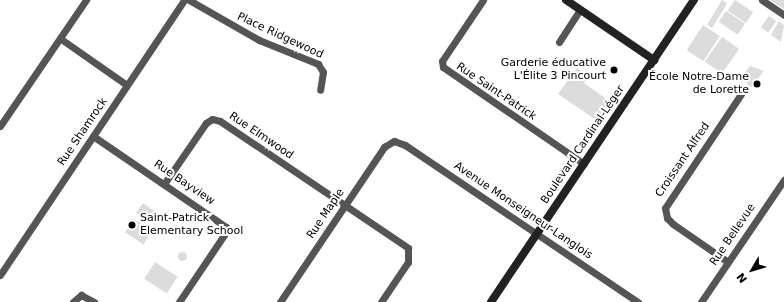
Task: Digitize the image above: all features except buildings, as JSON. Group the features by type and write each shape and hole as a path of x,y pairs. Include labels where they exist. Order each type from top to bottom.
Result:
{"street":[{"path":"0,126 86,0"},
{"name":"Rue Shamrock","path":"0,275 184,0"},
{"name":"Place Ridgewood","path":"189,0 259,40 318,64 324,72 320,90"},
{"name":"Rue Saint-Patrick","path":"483,0 442,61 443,67 584,164"},
{"path":"566,0 577,5 654,60"},
{"name":"Boulevard Cardinal-Léger","path":"491,302 694,0"},
{"path":"762,0 784,15"},
{"path":"559,42 577,5"},
{"path":"60,39 127,85"},
{"name":"Croissant Alfred","path":"728,262 673,224 667,218 665,208 741,94"},
{"name":"Rue Elmwood","path":"164,184 206,123 217,120 404,245 410,253 408,262 381,302"},
{"name":"Rue Bayview","path":"93,136 222,223 227,229 179,302"},
{"name":"Rue Maple","path":"280,302 384,147 394,141"},
{"name":"Avenue Monseigneur-Langlois","path":"394,141 405,145 638,302"},
{"name":"Rue Bellevue","path":"701,302 784,180"},
{"path":"73,302 81,295 94,302"}],"shaded area":[{"path":"722,0 727,3 712,28 707,25"},
{"path":"735,0 753,12 746,23 728,11"},
{"path":"770,0 784,0 784,9"},
{"path":"726,11 745,24 738,35 719,22"},
{"path":"769,16 776,21 768,33 761,27"},
{"path":"779,21 784,25 781,42 771,35"},
{"path":"703,25 720,36 703,61 687,50"},
{"path":"722,37 739,49 722,74 705,62"},
{"path":"750,66 764,71 751,87 747,84 743,75"},
{"path":"577,68 589,76 584,83 612,103 599,122 558,94"},
{"path":"143,203 156,212 149,222 136,213"},
{"path":"134,219 152,231 143,245 125,232"},
{"path":"182,251 187,256 182,261 177,256"},
{"path":"155,262 178,277 167,293 144,279"}],"place":[{"name":"Garderie éducative L'Élite 3 Pincourt","path":"614,70"},
{"name":"École Notre-Dame de Lorette","path":"757,84"},
{"name":"Saint-Patrick Elementary School","path":"132,225"}]}
